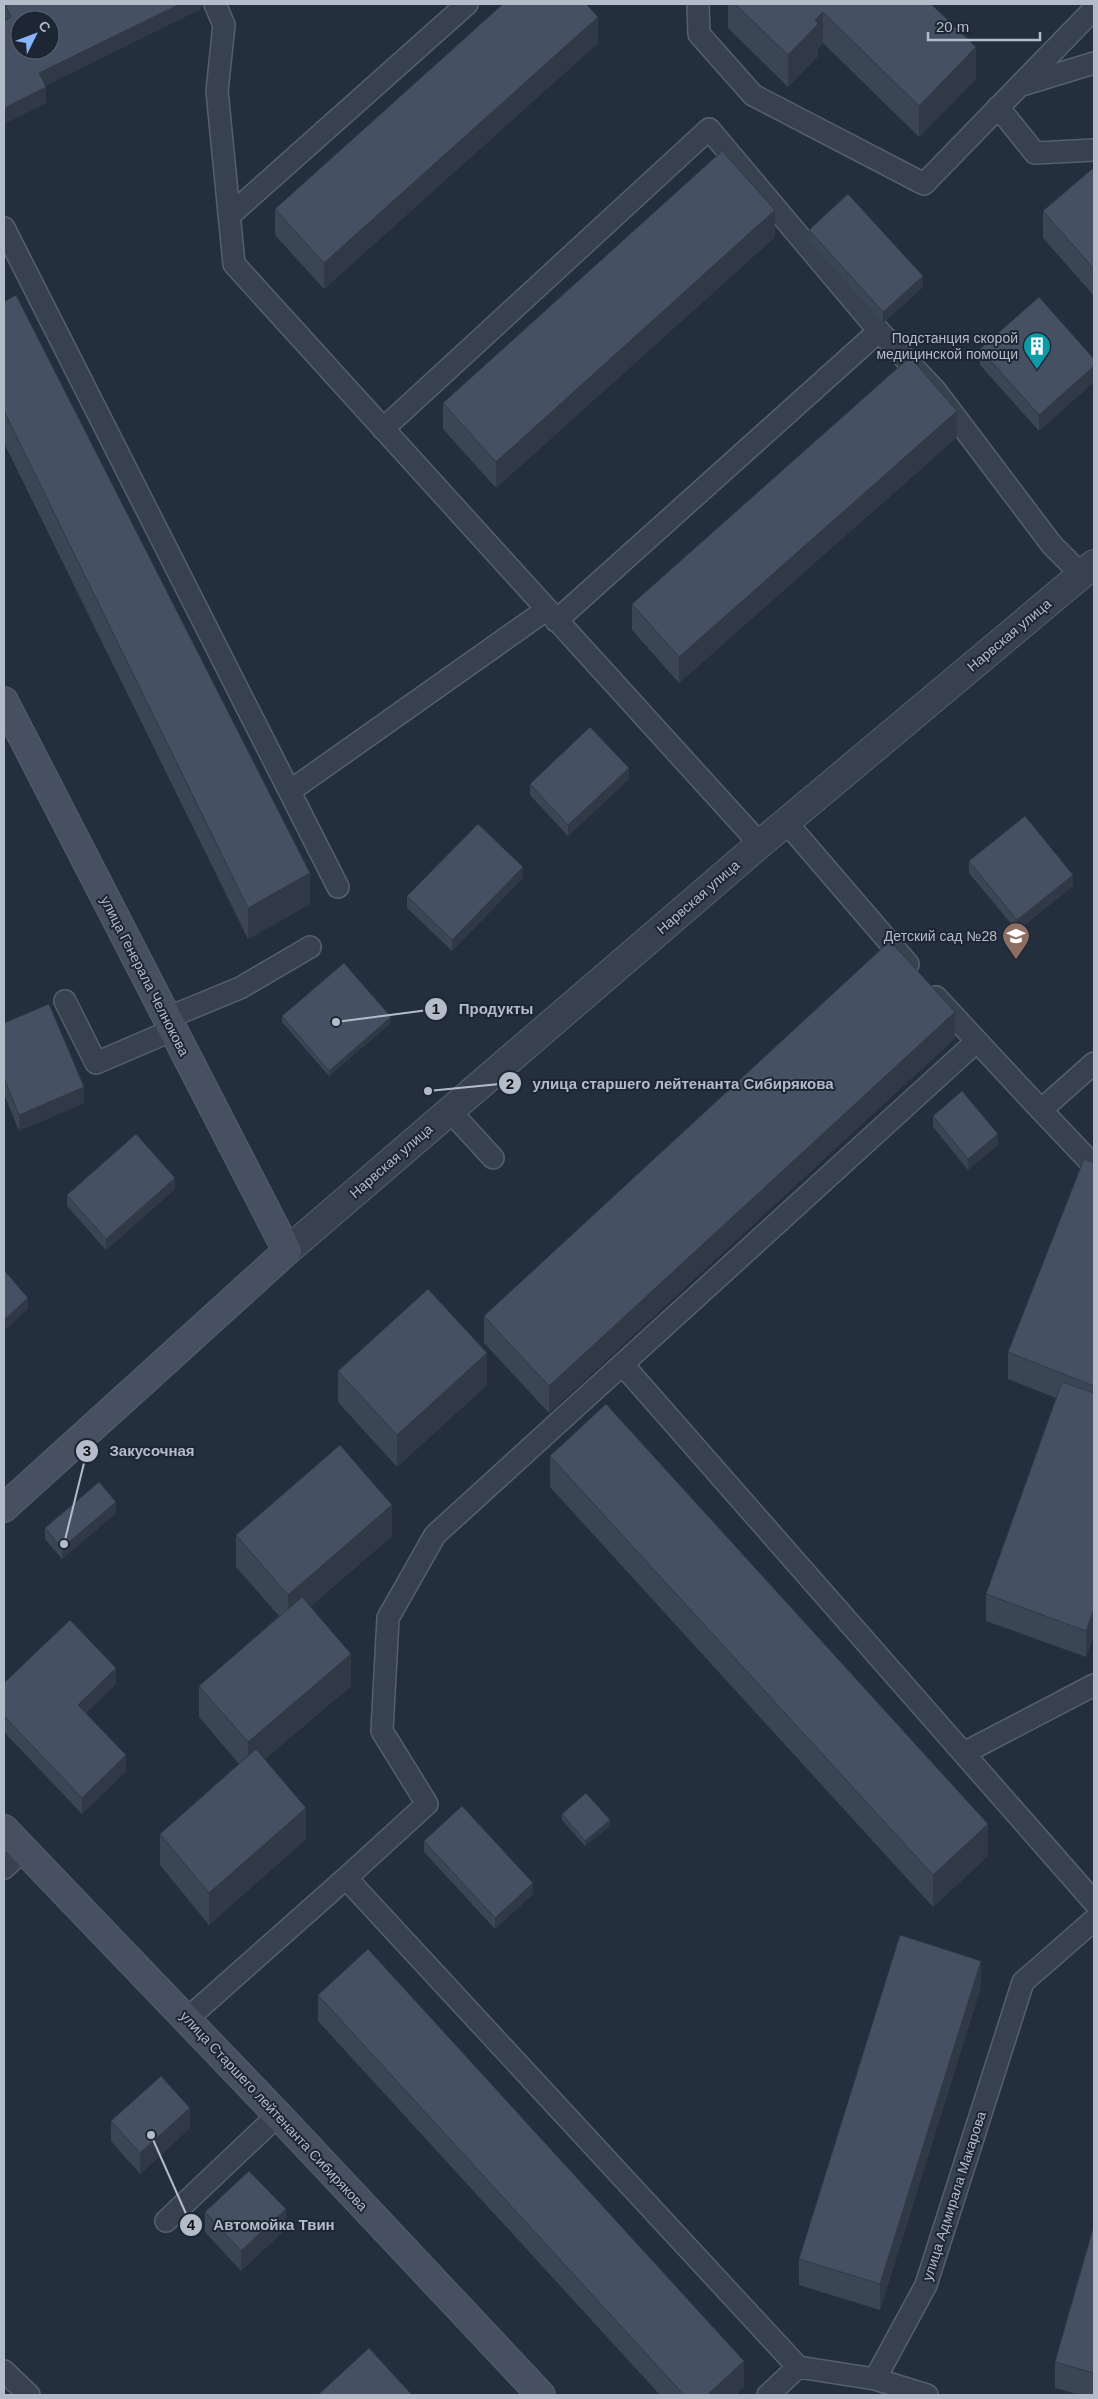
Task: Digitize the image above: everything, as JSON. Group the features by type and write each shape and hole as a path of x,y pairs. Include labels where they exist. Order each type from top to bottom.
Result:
{"main road":[{"name":"улица Генерала Челнокова","path":"4,701 287,1251"},
{"name":"Нарвская улица","path":"4,1508 287,1251"},
{"name":"улица Старшего лейтенанта Сибирякова","path":"4,1829 14,1859 187,2019 541,2395"}],"street":[{"name":"Нарвская улица","path":"287,1251 760,844 1088,570"}],"lane":[{"path":"215,4 224,25 217,91 234,264 760,844"},
{"path":"229,216 467,4"},
{"path":"698,4 699,34 753,95 924,184 1094,9"},
{"path":"1020,86 1094,63"},
{"path":"998,107 1035,153 1094,150"},
{"path":"383,429 709,129 879,330 935,390 1052,544 1088,570"},
{"path":"4,228 338,888"},
{"path":"290,791 551,615 879,330"},
{"path":"786,822 976,1042 1094,1166"},
{"path":"65,1001 96,1064 240,988 310,948"},
{"path":"187,2019 427,1804 382,1731 388,1618 435,1535 976,1042"},
{"path":"1041,1110 1094,1063"},
{"path":"450,1111 493,1158"},
{"path":"623,1365 1094,1902"},
{"path":"964,1753 1094,1685"},
{"path":"346,1878 798,2367 875,2379 927,2395"},
{"name":"улица Адмирала Макарова","path":"875,2379 926,2285 1023,1982 1094,1920"},
{"path":"166,2221 278,2115"},
{"path":"768,2395 798,2367"},
{"path":"4,2371 29,2395"}],"building":[{"path":"5,4 180,4 39,73 46,87 4,108 4,21 10,18 10,60 60,60 60,10 10,10 10,15"},
{"path":"503,4 586,4 598,17 324,263 275,209"},
{"path":"735,4 931,4 976,47 919,106 823,12 815,20 818,24 788,55"},
{"path":"722,151 775,210 496,462 443,403"},
{"path":"1092,169 1094,171 1094,269 1043,211"},
{"path":"848,194 923,276 883,312 809,230"},
{"path":"16,295 310,873 248,908 4,411 4,302"},
{"name":"Подстанция скорой медицинской помощи","path":"1039,297 1094,359 1094,366 1039,415 980,349"},
{"path":"910,357 957,411 679,657 632,604"},
{"path":"590,727 629,768 568,825 530,784"},
{"path":"1025,816 1073,875 1017,920 969,861"},
{"path":"478,824 523,867 452,940 407,896"},
{"path":"890,941 955,1012 549,1386 484,1316"},
{"path":"344,963 391,1017 329,1071 282,1016"},
{"path":"49,1004 84,1087 19,1115 4,1078 4,1023"},
{"path":"962,1091 998,1134 968,1159 933,1116"},
{"path":"136,1134 175,1178 106,1239 67,1195"},
{"path":"1084,1159 1094,1163 1094,1386 1008,1352"},
{"path":"4,1270 28,1298 4,1320"},
{"path":"428,1289 487,1353 397,1435 338,1371"},
{"path":"1062,1382 1094,1393 1094,1609 1086,1631 986,1594"},
{"path":"606,1404 988,1824 933,1875 550,1456"},
{"path":"340,1445 392,1505 288,1595 236,1535"},
{"path":"99,1482 116,1502 62,1548 45,1528"},
{"path":"302,1597 351,1654 248,1742 199,1686"},
{"path":"70,1620 116,1668 78,1705 126,1755 82,1798 4,1716 4,1683"},
{"path":"256,1749 306,1808 209,1893 160,1834"},
{"path":"586,1793 610,1820 585,1841 562,1814"},
{"path":"462,1806 533,1883 495,1918 424,1841"},
{"path":"900,1935 981,1961 880,2284 799,2259"},
{"path":"368,1949 744,2361 707,2395 684,2395 318,1995"},
{"path":"161,2076 190,2108 140,2153 111,2121"},
{"path":"249,2171 286,2209 241,2251 205,2212"},
{"path":"1094,2225 1094,2373 1055,2362"},
{"path":"369,2348 412,2395 318,2395"}],"place":[{"name":"Подстанция скорой медицинской помощи","path":"1037,370"},
{"name":"Детский сад №28","path":"1016,960"},
{"name":"Продукты","path":"336,1022"},
{"name":"улица старшего лейтенанта Сибирякова","path":"428,1091"},
{"name":"Закусочная","path":"64,1544"},
{"name":"Автомойка Твин","path":"151,2135"}]}
